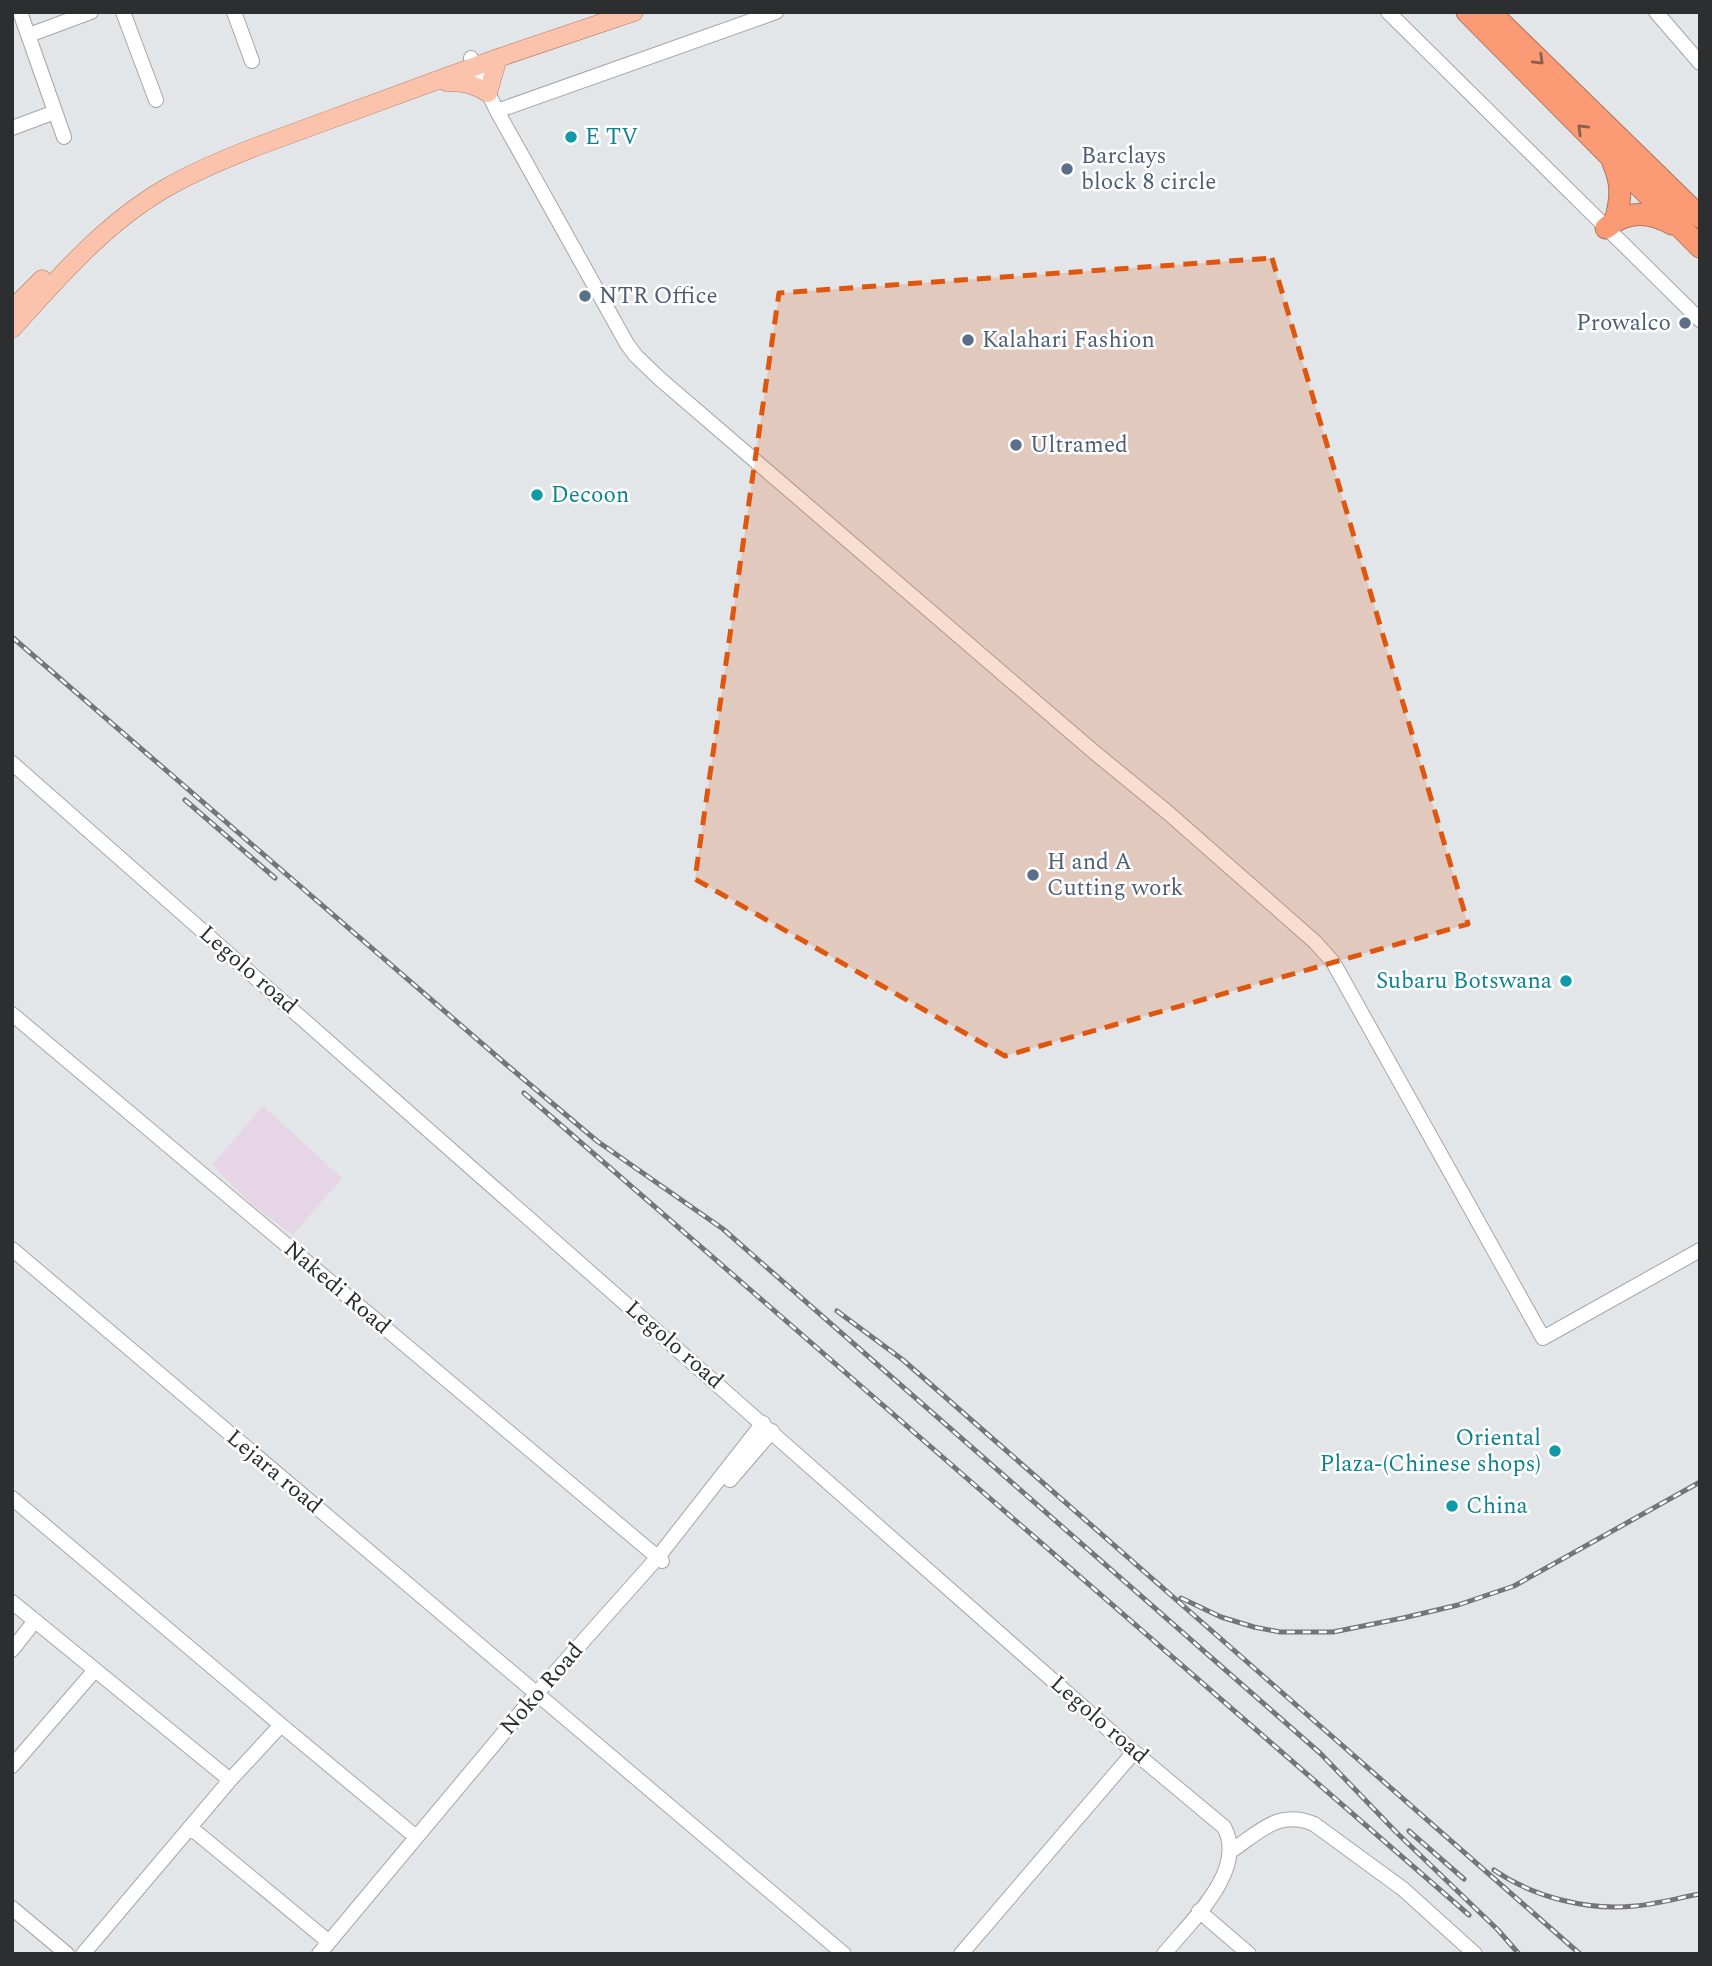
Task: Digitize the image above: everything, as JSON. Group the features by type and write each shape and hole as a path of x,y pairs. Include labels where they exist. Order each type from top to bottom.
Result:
{"highway":[{"path":"1466,12 1696,243"},
{"path":"1490,12 1700,217"},
{"path":"1611,223 1620,203 1620,182 1612,160"},
{"path":"1611,223 1638,215 1659,217 1696,243"}],"main road":[{"path":"16,303 121,206 159,180 219,155 606,12"},
{"path":"12,329 62,274 98,240 165,188 219,155 258,146 436,82 473,62 498,58 634,12"},
{"path":"436,82 463,82 488,93 498,58"}],"street":[{"path":"20,12 64,136"},
{"path":"29,35 91,12"},
{"path":"123,12 156,100"},
{"path":"234,12 252,61"},
{"path":"497,111 776,12"},
{"path":"1388,12 1611,223 1700,320"},
{"path":"1662,15 1700,63"},
{"path":"473,62 497,111 626,344 647,368 1166,811 1315,942 1333,962 1543,1338 1700,1250"},
{"path":"12,128 55,112"},
{"name":"Legolo road","path":"12,763 1135,1752 1224,1827 1230,1837 1231,1851"},
{"name":"Nakedi Road","path":"12,1014 660,1560"},
{"name":"Lejara road","path":"12,1249 845,1954"},
{"name":"Noko Road","path":"325,1950 416,1837 660,1560 767,1427"},
{"path":"12,1498 416,1837"},
{"path":"12,1602 230,1780"},
{"path":"12,1650 34,1622"},
{"path":"12,1766 94,1670"},
{"path":"191,1828 325,1950 539,1697"},
{"path":"83,1954 230,1780 281,1725"},
{"path":"961,1954 1135,1752"},
{"path":"1164,1954 1217,1888 1228,1867 1231,1851 1271,1824 1284,1818 1300,1818 1314,1824 1403,1889 1475,1954"},
{"path":"12,1908 67,1954"},
{"path":"1199,1912 1249,1954"}],"highlighted area":[{"path":"1272,258 1468,924 1005,1056 695,879 779,293"}],"shaded area":[{"path":"263,1106 342,1178 293,1235 250,1203 212,1165"}],"railway":[{"path":"12,637 597,1141 723,1229 1320,1753 1519,1954"},
{"path":"185,800 275,878"},
{"path":"524,1093 1469,1915"},
{"path":"837,1311 903,1360 1580,1954"},
{"path":"1181,1598 1221,1617 1280,1632 1333,1632 1403,1618 1458,1605 1514,1586 1700,1482"},
{"path":"1409,1831 1464,1879"},
{"path":"1494,1870 1543,1895 1580,1904 1617,1907 1643,1905 1700,1894"}],"place":[{"name":"E TV","path":"571,137"},
{"name":"Barclays block 8 circle","path":"1067,169"},
{"name":"NTR Office","path":"585,296"},
{"name":"Prowalco","path":"1685,323"},
{"name":"Kalahari Fashion","path":"968,340"},
{"name":"Ultramed","path":"1016,445"},
{"name":"Decoon","path":"537,495"},
{"name":"H and A Cutting work","path":"1033,875"},
{"name":"Subaru Botswana","path":"1566,981"},
{"name":"Oriental Plaza-(Chinese shops)","path":"1555,1451"},
{"name":"China","path":"1452,1506"}]}
